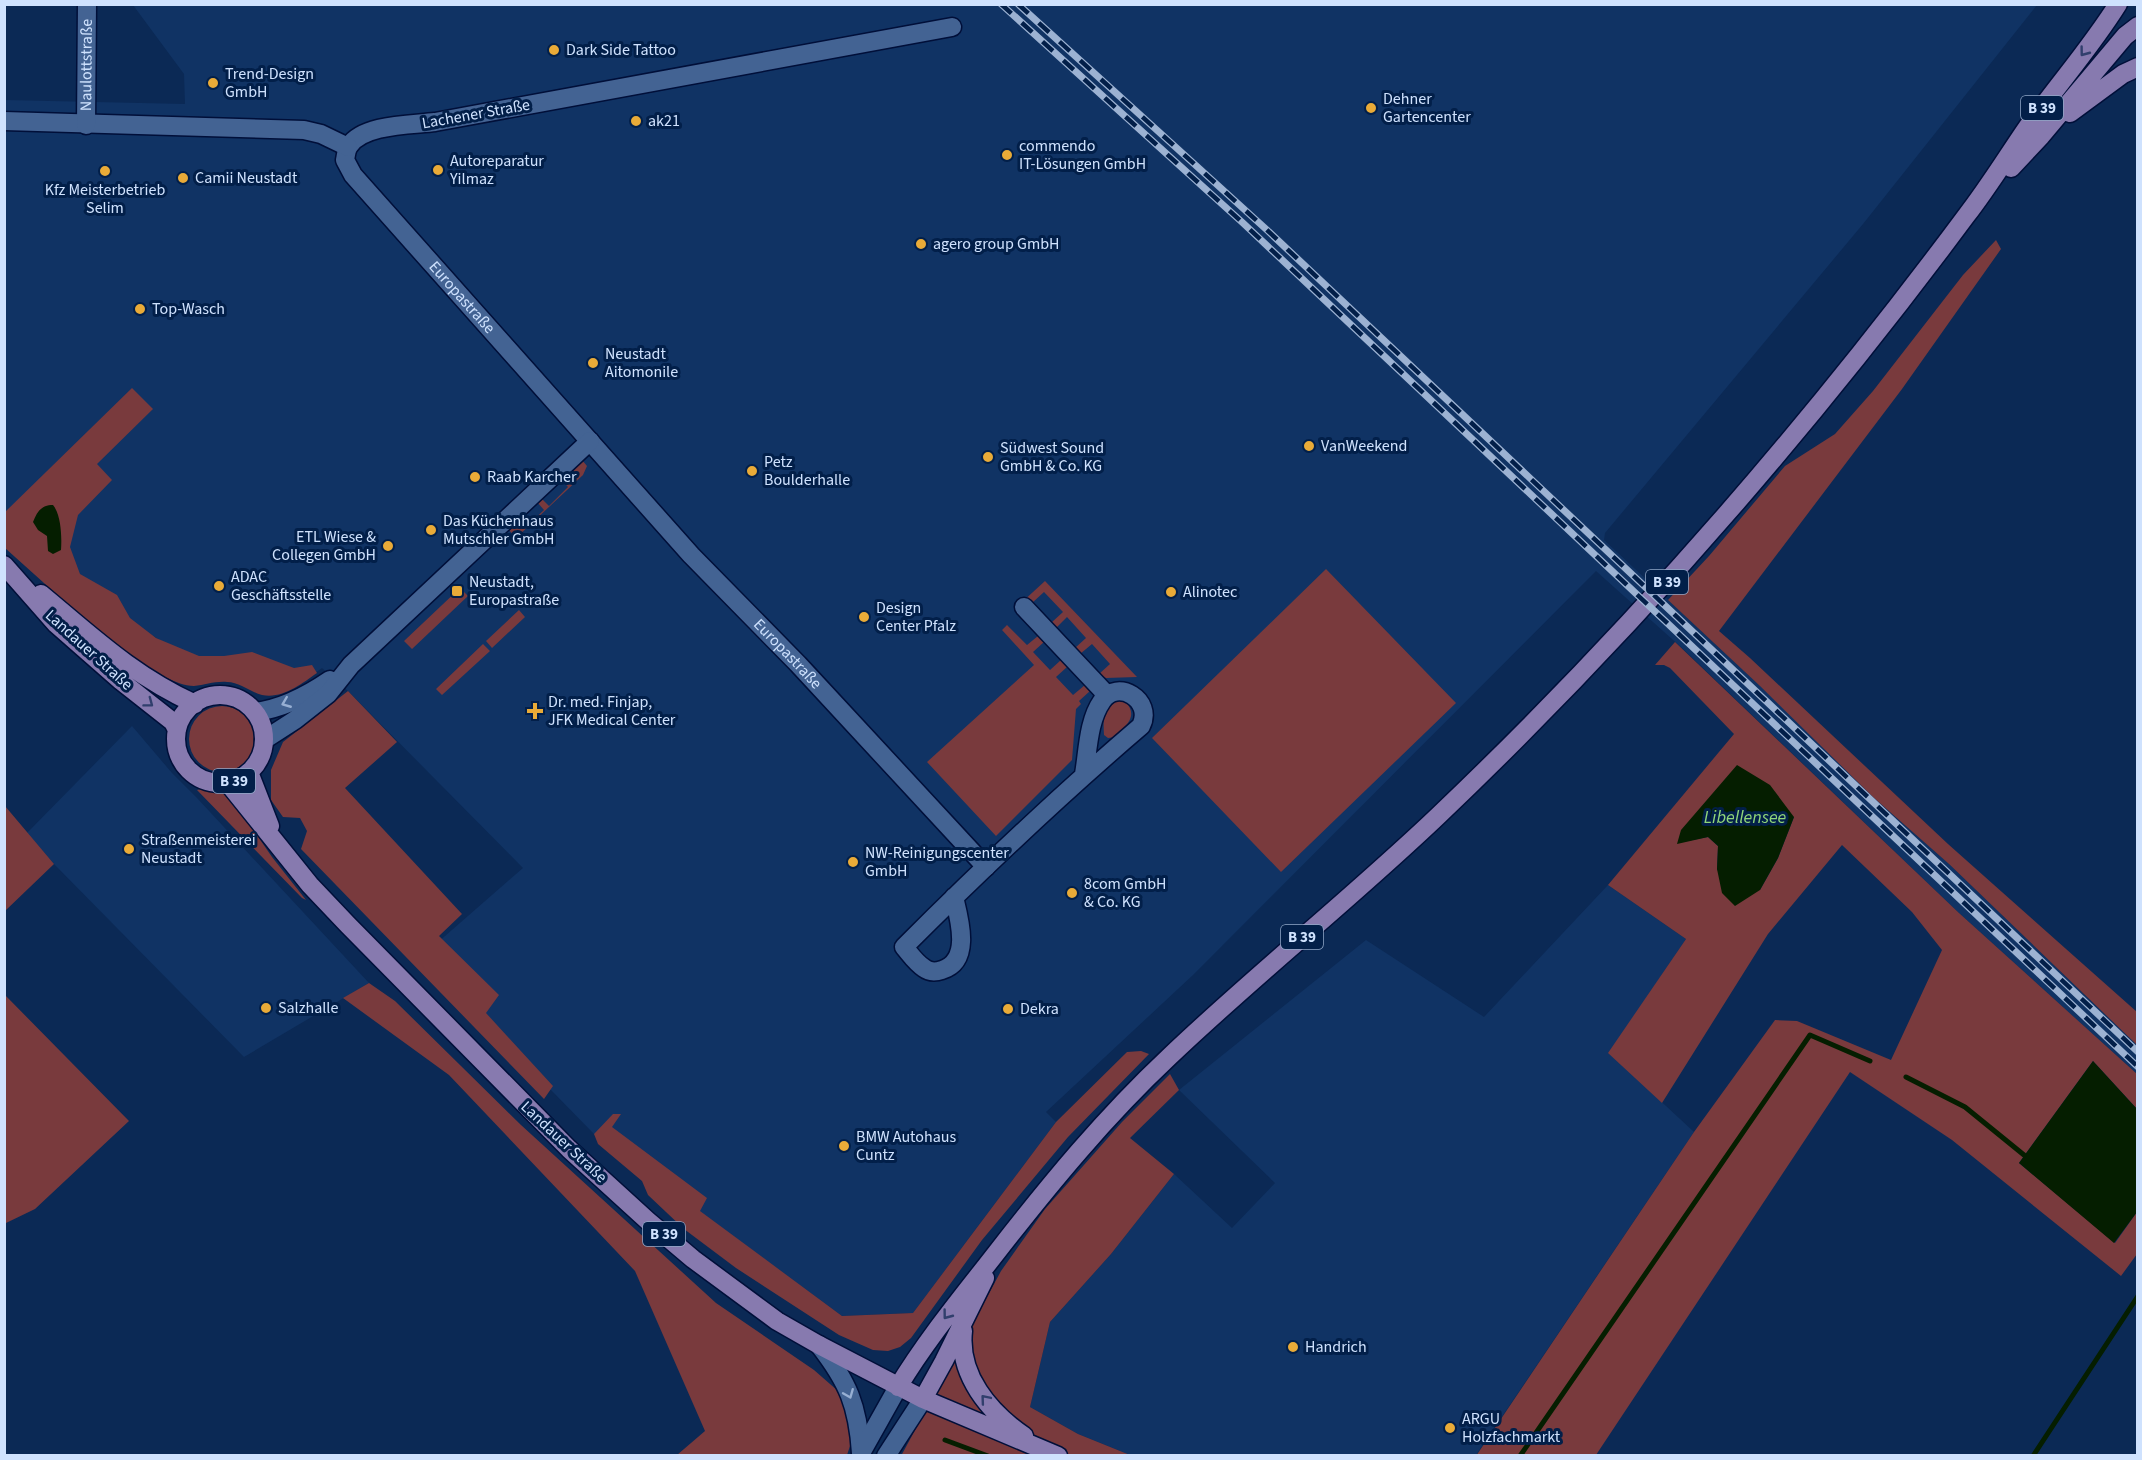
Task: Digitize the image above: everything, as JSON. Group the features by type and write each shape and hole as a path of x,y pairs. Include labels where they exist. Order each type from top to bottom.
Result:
{"main road":[{"name":"B 39","path":"996,1253 964,1322 923,1399 898,1387 920,1351 1032,1206 1078,1152 1139,1087 1233,999 1435,819 1531,726 1708,536 1810,418 1968,213 2118,4"},
{"path":"2127,4 2138,16"},
{"name":"B 39","path":"1968,213 2040,136 2114,49 2138,26"},
{"name":"B 39","path":"2040,136 2094,94 2123,74 2138,67"},
{"name":"Landauer Straße","path":"4,564 132,669 195,704"},
{"name":"Landauer Straße","path":"4,564 56,624 121,681 173,722 177,730"},
{"path":"177,730 180,720 195,704 220,695 233,697 245,703 255,712 262,725 264,740"},
{"name":"B 39","path":"177,730 178,753 190,771 208,782 228,783 249,772 257,763 264,740"},
{"name":"Landauer Straße","path":"249,772 276,842"},
{"name":"Landauer Straße","path":"228,783 317,893 524,1105 648,1221 702,1266 777,1321 898,1387"},
{"path":"964,1322 962,1344 969,1377 982,1396 1020,1434 1052,1453"},
{"path":"923,1399 1052,1453"}],"street":[{"name":"Naulottstraße","path":"86,125 87,4"},
{"name":"Lachener Straße","path":"348,147 358,136 370,130 443,121 952,27"},
{"path":"4,121 304,130 321,134 348,147"},
{"name":"Europastraße","path":"348,147 345,160 353,175 691,555 798,664 986,867"},
{"path":"255,712 287,703 318,688 351,665 590,441"},
{"path":"1024,607 1107,695"},
{"path":"264,740 295,720 328,694 351,665"},
{"path":"954,897 1084,774 1141,726 1145,718 1143,708 1130,694 1121,691 1107,695 1095,715 1084,774"},
{"path":"819,1345 837,1368 851,1395 859,1423 860,1454"},
{"path":"860,1454 898,1387"},
{"path":"886,1455 923,1399"}],"shaded area":[{"path":"133,5 2037,5 1863,224 1605,533 1604,540 1787,711 1873,797 1949,864 2137,1045 2137,1074 1959,913 1682,648 1596,571 1193,975 1046,1112 1056,1122 913,1313 842,1316 595,1135 421,957 523,868 348,691 322,668 307,679 256,692 220,679 5,540 5,100 185,104 184,74"},
{"path":"1996,240 2001,249 1902,389 1719,631 1948,844 2137,1012 2137,1045 1949,864 1873,797 1668,600 1709,556 1785,466 1835,434 1873,391 1963,275"},
{"path":"132,388 153,409 97,464 112,480 78,515 70,547 80,574 117,595 130,618 156,638 199,656 224,656 252,652 294,668 312,665 317,673 291,690 270,696 258,694 232,682 190,686 167,678 164,683 132,662 5,548 4,513"},
{"path":"582,460 587,466 583,475 516,538 508,529 518,521 525,528 544,510 537,502 541,498 549,506 568,487 561,479"},
{"path":"1326,569 1456,703 1281,872 1152,738"},
{"path":"1045,581 1137,677 1106,678 1099,674 1110,664 1092,644 1080,654 1075,648 1086,638 1067,617 1056,628 1051,623 1063,612 1044,592 1032,603 1021,603"},
{"path":"460,588 468,596 412,649 404,641"},
{"path":"519,610 525,617 492,648 486,641"},
{"path":"1007,625 1027,645 1038,636 1044,642 1033,652 1050,670 1061,660 1067,667 1056,677 1073,695 1085,685 1090,691 1079,701 1081,704 1076,709 1072,760 996,836 927,762 1034,665 1002,630"},
{"path":"1675,642 1959,913 2137,1074 2137,1109 2093,1061 2019,1163 2115,1243 2137,1212 2137,1254 2121,1276 1952,1140 1850,1072 1596,1455 1476,1456 1694,1132 1775,1020 1797,1021 1891,1060 1942,950 1912,912 1842,845 1768,934 1662,1103 1608,1053 1686,939 1608,885 1734,734 1670,668 1655,665","holes":["1794,817 1778,858 1760,890 1717,870 1718,846 1708,837 1677,843"]},
{"path":"483,644 490,651 442,695 436,689"},
{"path":"348,691 397,742 345,788 462,914 439,936 499,995 486,1013 553,1086 544,1099 301,849 307,831 300,818 283,817 271,800 271,770 283,742"},
{"path":"1116,701 1125,701 1130,709 1131,717 1121,731 1108,738 1104,735 1105,716 1108,708"},
{"path":"215,706 229,706 241,711 250,720 255,739 253,752 246,763 229,772 215,772 203,767 194,758 189,746 189,732 194,720 203,711"},
{"path":"132,726 172,773 369,983 244,1057 54,864 27,833"},
{"path":"208,787 229,794 272,857 306,900 197,790"},
{"path":"5,806 54,864 4,911"},
{"path":"1608,885 1686,939 1609,1053 1694,1132 1476,1455 1130,1455 1078,1434 1030,1407 1050,1322 1111,1254 1174,1174 1232,1228 1275,1183 1179,1090 1366,940 1484,1017"},
{"path":"369,983 395,1001 521,1125 716,1303 814,1370 838,1391 851,1413 854,1434 847,1455 677,1455 705,1431 635,1271 449,1075 343,998"},
{"path":"5,995 129,1121 35,1209 6,1223"},
{"path":"1141,1051 1149,1054 1068,1137 982,1240 911,1338 900,1347 888,1351 873,1350 839,1335 736,1268 684,1229 648,1195 642,1181 598,1144 594,1134 613,1114 621,1114 612,1127 707,1198 700,1211 842,1316 913,1313 1056,1122 1127,1052"},
{"path":"1170,1074 1179,1090 1130,1138 1174,1174 1111,1254 1050,1322 1030,1407 1078,1434 1130,1455 901,1456 1001,1271 1045,1209 1122,1122"}],"water":[{"path":"53,505 59,520 61,550 53,554 48,551 47,536 38,530 33,522 40,510 45,506"},
{"name":"Libellensee","path":"1737,765 1770,785 1794,817 1778,858 1760,890 1735,906 1722,893 1717,869 1718,846 1708,837 1677,844 1681,830"},
{"path":"2093,1061 2137,1109 2137,1212 2114,1243 2019,1163"}],"waterway":[{"path":"1520,1456 1810,1035 1870,1061"},
{"path":"1906,1077 1965,1107 2024,1155"},
{"path":"2033,1456 2138,1296"},
{"path":"945,1440 988,1456"}],"railway":[{"path":"1001,4 1243,223 2138,1067"},
{"path":"1018,4 1267,230 2138,1052"}],"place":[{"name":"Dark Side Tattoo","path":"554,50"},
{"name":"Trend-Design GmbH","path":"213,83"},
{"name":"Dehner Gartencenter","path":"1371,108"},
{"name":"ak21","path":"636,121"},
{"name":"commendo IT-Lösungen GmbH","path":"1007,155"},
{"name":"Autoreparatur Yilmaz","path":"438,170"},
{"name":"Kfz Meisterbetrieb Selim","path":"105,171"},
{"name":"Camii Neustadt","path":"183,178"},
{"name":"agero group GmbH","path":"921,244"},
{"name":"Top-Wasch","path":"140,309"},
{"name":"Neustadt Aitomonile","path":"593,363"},
{"name":"VanWeekend","path":"1309,446"},
{"name":"Südwest Sound GmbH & Co. KG","path":"988,457"},
{"name":"Petz Boulderhalle","path":"752,471"},
{"name":"Raab Karcher","path":"475,477"},
{"name":"Das Küchenhaus Mutschler GmbH","path":"431,530"},
{"name":"ETL Wiese & Collegen GmbH","path":"388,546"},
{"name":"ADAC Geschäftsstelle","path":"219,586"},
{"name":"Neustadt, Europastraße","path":"457,591"},
{"name":"Alinotec","path":"1171,592"},
{"name":"Design Center Pfalz","path":"864,617"},
{"name":"Dr. med. Finjap, JFK Medical Center","path":"535,711"},
{"name":"Straßenmeisterei Neustadt","path":"129,849"},
{"name":"NW-Reinigungscenter GmbH","path":"853,862"},
{"name":"8com GmbH & Co. KG","path":"1072,893"},
{"name":"Salzhalle","path":"266,1008"},
{"name":"Dekra","path":"1008,1009"},
{"name":"BMW Autohaus Cuntz","path":"844,1146"},
{"name":"Handrich","path":"1293,1347"},
{"name":"ARGU Holzfachmarkt","path":"1450,1428"}]}
